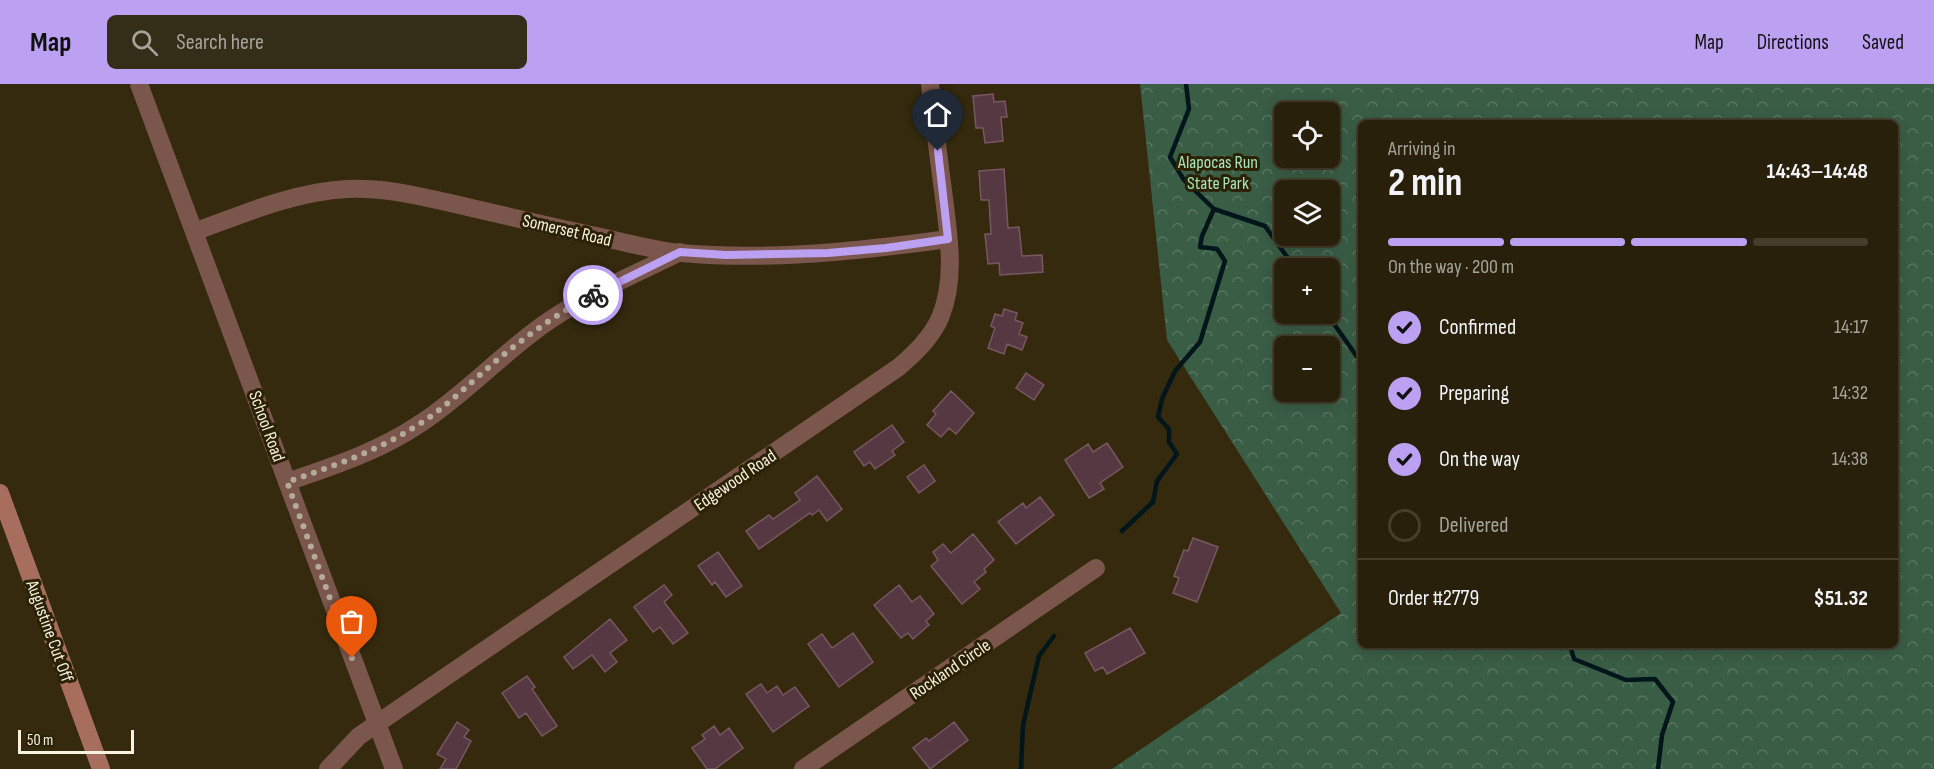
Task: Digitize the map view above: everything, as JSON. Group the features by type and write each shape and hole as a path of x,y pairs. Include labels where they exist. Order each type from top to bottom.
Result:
{"street":[{"name":"School Road","path":"139,84 394,769"},
{"name":"Edgewood Road","path":"328,769 359,736 899,367 924,343 939,319 949,283 950,266 930,84"},
{"name":"Somerset Road","path":"194,232 291,198 344,189 369,189 424,197 616,241 680,252 726,255 828,253 948,239"},
{"path":"287,482 350,460 398,438 442,408 501,357 551,319 680,252"},
{"name":"Augustine Cut Off","path":"0,493 101,769"},
{"name":"Rockland Circle","path":"803,769 1096,568"}],"green space":[{"name":"Alapocas Run State Park","path":"1140,84 1934,84 1934,769 1112,769 1341,613 1167,340"}],"building":[{"path":"993,94 994,102 1005,101 1007,117 1001,117 1003,141 985,143 983,128 976,128 973,96"},
{"path":"1004,169 1008,228 1019,227 1022,256 1042,255 1043,272 1000,275 999,263 988,264 985,234 991,234 989,200 981,200 979,171"},
{"path":"1004,309 1017,313 1015,320 1023,323 1019,334 1027,337 1022,350 1007,344 1004,354 988,348 995,328 991,326 995,314 1002,316"},
{"path":"1026,373 1044,385 1034,400 1016,388"},
{"path":"951,391 974,413 956,434 949,428 941,437 927,425 936,414 933,411"},
{"path":"892,425 904,442 892,451 895,455 875,469 870,462 864,466 854,452"},
{"path":"1107,443 1123,467 1100,483 1104,489 1089,498 1065,460 1088,444 1093,452"},
{"path":"924,465 935,481 919,493 907,477"},
{"path":"817,476 842,509 827,521 819,510 812,515 810,513 759,549 746,531 769,515 773,519 800,500 795,493"},
{"path":"1040,497 1054,515 1016,544 998,522 1023,503 1026,508"},
{"path":"973,534 994,560 984,569 986,572 974,582 980,589 962,604 931,566 938,560 933,552 943,544 951,553"},
{"path":"1193,538 1218,547 1197,602 1173,593 1179,578 1174,576 1184,550 1188,551"},
{"path":"718,552 742,586 726,597 715,582 712,585 698,566"},
{"path":"664,585 672,595 664,602 688,633 673,644 660,627 653,632 634,607"},
{"path":"899,585 912,602 920,596 934,614 926,621 929,625 913,639 908,633 901,638 874,605"},
{"path":"610,619 627,640 610,653 617,662 605,672 592,655 573,669 564,657"},
{"path":"1130,628 1145,653 1107,674 1103,667 1095,671 1085,653"},
{"path":"853,633 873,662 839,687 808,644 822,634 832,648"},
{"path":"527,676 535,687 532,689 557,726 542,736 526,713 519,718 502,693"},
{"path":"761,684 767,693 777,686 783,695 795,687 809,706 773,732 746,694"},
{"path":"457,722 469,730 464,737 471,741 456,769 440,769 446,759 437,754"},
{"path":"954,722 968,740 930,769 913,748 926,738 929,741"},
{"path":"714,726 720,735 729,728 743,748 715,769 707,769 692,748 705,739 702,735"}],"waterway":[{"path":"1186,84 1189,109 1170,157 1184,180 1214,209 1265,226 1288,258"},
{"path":"1122,531 1153,502 1157,481 1177,454 1169,442 1169,429 1158,417 1162,399 1175,371 1200,342 1225,261 1217,249 1200,247 1202,236 1214,209"},
{"path":"1334,324 1358,358"},
{"path":"1021,769 1023,725 1039,656 1054,636"},
{"path":"1571,648 1574,659 1626,680 1655,679 1673,702 1662,735 1658,769"}],"way so far":[{"path":"352,658 287,482 350,460 398,438 442,408 501,357 551,319 593,295"}],"route":[{"path":"593,295 680,252 726,255 828,253 948,239 938,151"}]}
